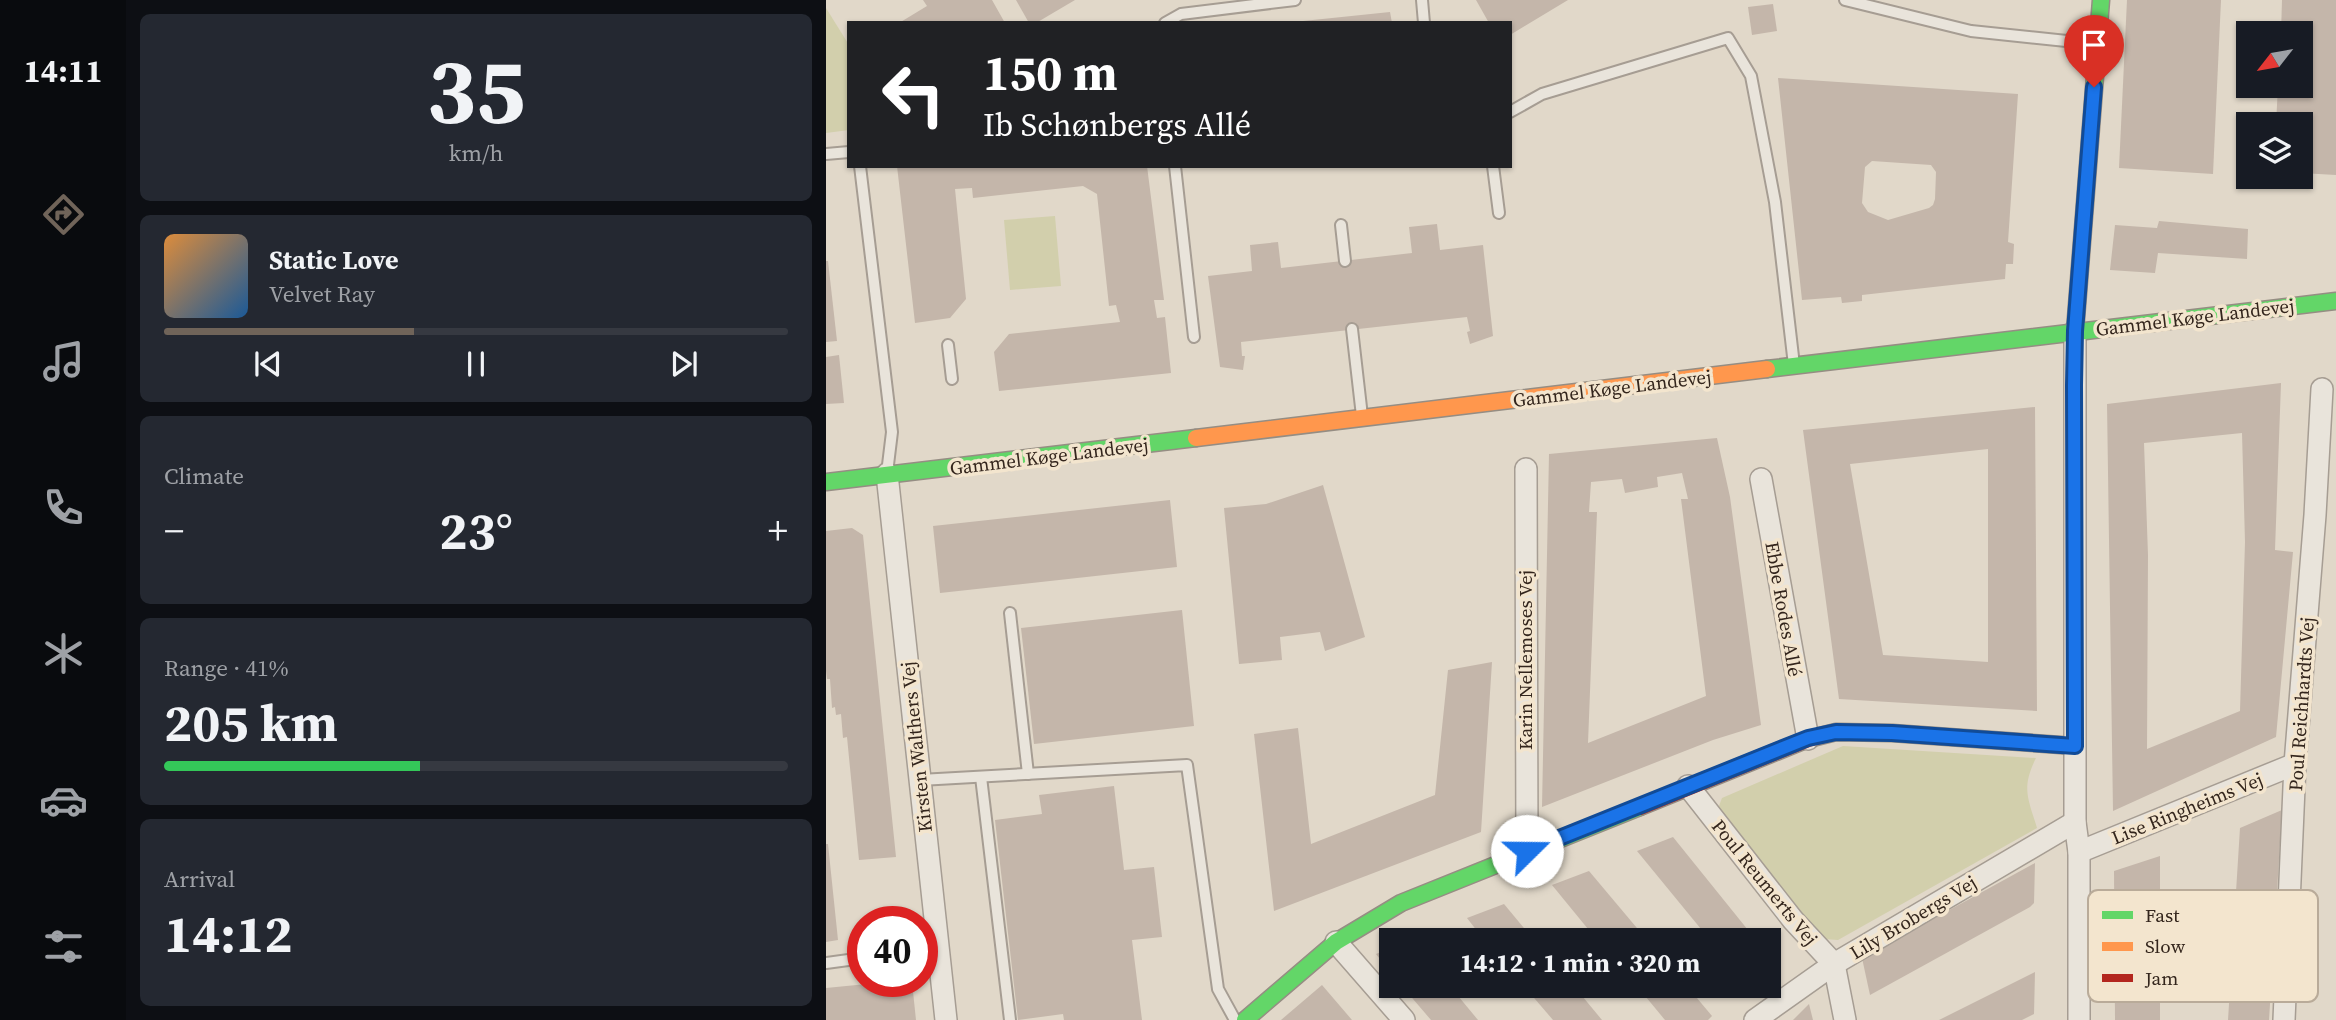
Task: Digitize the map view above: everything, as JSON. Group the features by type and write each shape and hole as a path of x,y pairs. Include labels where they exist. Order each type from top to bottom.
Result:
{"street":[{"path":"2079,1020 2079,852 2075,822 2075,331 2101,0"},
{"name":"Gammel Køge Landevej","path":"826,482 2336,301"},
{"name":"Poul Reichhardts Vej","path":"2290,890 2295,764 2322,389"},
{"name":"Karin Nellemoses Vej","path":"1525,469 1527,851"},
{"name":"Kirsten Walthers Vej","path":"887,474 935,949 946,1020"},
{"name":"Ebbe Rodes Allé","path":"1761,479 1808,738"},
{"path":"1245,1020 1336,942 1401,903 1808,738 1836,732 1892,733 2075,746"},
{"name":"Lise Ringheims Vej","path":"2079,852 2295,764"},
{"name":"Poul Reumerts Vej","path":"1688,786 1793,920 1834,964"},
{"name":"Lily Brobergs Vej","path":"1755,1020 1834,964 2075,822"},
{"path":"1336,942 1404,1020"},
{"path":"1834,964 1845,1020"},
{"name":"Poul Reichhardts Vej","path":"2284,1020 2285,1002"}],"lane":[{"path":"1169,21 1181,14 1295,0"},
{"path":"1422,0 1424,21"},
{"path":"1845,0 1971,31 2098,44"},
{"path":"1512,111 1542,94 1728,38 1751,76 1775,202 1794,366"},
{"path":"826,154 847,152"},
{"path":"860,168 892,432 887,474"},
{"path":"1175,168 1194,337"},
{"path":"1493,168 1499,213"},
{"path":"1341,225 1345,261"},
{"path":"1352,329 1363,419"},
{"path":"948,345 952,379"},
{"path":"1010,613 1028,774"},
{"path":"920,780 1187,765 1218,989 1235,1020"},
{"path":"981,777 1010,1020"},
{"path":"826,963 847,960"}],"shaded area":[{"path":"826,8 847,42 847,130 826,133"},
{"path":"1055,216 1061,286 1010,290 1004,220"},
{"path":"1843,746 2036,758 2027,785 2037,828 1838,940 1824,939 1720,813 1719,806 1722,798"}],"building":[{"path":"923,0 992,0 1004,21 902,21 927,6"},
{"path":"1016,0 1075,0 1039,21 1028,21"},
{"path":"1476,0 1568,0 1512,34 1512,21 1488,21"},
{"path":"2127,0 2221,0 2213,174 2119,168"},
{"path":"2282,0 2336,0 2336,175 2313,174 2313,112 2277,112 2277,98 2314,98 2314,21 2281,21"},
{"path":"1773,4 1777,31 1752,35 1748,7"},
{"path":"1390,12 1392,21 1303,21"},
{"path":"1778,78 2018,94 2008,242 2014,244 2013,264 2006,264 2005,279 1862,295 1862,301 1842,303 1841,297 1802,300","holes":["1872,161 1931,165 1936,172 1935,199 1929,208 1888,220 1868,212 1862,203 1865,167"]},
{"path":"897,168 1147,168 1164,300 1154,300 1157,318 1165,317 1171,373 999,391 994,352 1009,334 1120,322 1116,305 1109,306 1097,194 1083,186 973,198 972,188 955,189 966,299 950,318 915,323"},
{"path":"2159,221 2248,229 2247,259 2158,253 2155,273 2110,270 2115,225 2157,228"},
{"path":"1437,224 1440,250 1483,245 1493,336 1470,344 1467,317 1241,342 1242,356 1245,356 1243,370 1220,367 1208,276 1252,271 1250,245 1278,242 1281,268 1412,253 1409,227"},
{"path":"826,261 837,341 826,342"},
{"path":"839,355 844,403 826,404 826,357"},
{"path":"2281,383 2275,550 2293,552 2276,737 2113,811 2107,404","holes":["2242,433 2245,542 2240,711 2147,749 2148,555 2144,443"]},
{"path":"2035,407 2037,711 1839,699 1803,430","holes":["1988,449 1988,662 1883,655 1850,464"]},
{"path":"1717,438 1730,497 1761,725 1713,740 1542,807 1549,454","holes":["1682,473 1688,499 1681,499 1706,696 1588,743 1597,512 1589,512 1591,482 1622,479 1625,493 1658,487 1657,477"]},
{"path":"1323,485 1365,637 1325,651 1320,632 1280,637 1282,660 1239,664 1224,508 1266,504"},
{"path":"1170,500 1177,567 940,593 933,526"},
{"path":"852,528 863,535 896,857 859,860 847,737 843,738 841,714 836,715 835,707 832,708 830,679 827,679 826,671 826,531"},
{"path":"1182,610 1194,726 1034,744 1021,628"},
{"path":"1492,662 1481,832 1274,911 1254,734 1298,728 1311,844 1435,795 1448,670"},
{"path":"1114,786 1124,870 1154,867 1162,937 1132,940 1142,1020 1064,1020 1063,1014 1018,1020 995,820 1042,814 1039,795"},
{"path":"2282,810 2277,890 2236,890 2240,828"},
{"path":"1673,837 1746,928 1700,928 1637,851"},
{"path":"826,844 838,940 826,942"},
{"path":"2160,856 2160,890 2114,890 2114,871"},
{"path":"2035,863 2034,903 2030,907 1870,995 1862,958"},
{"path":"1589,871 1637,928 1587,928 1552,885"},
{"path":"1504,904 1524,928 1475,928 1467,918"},
{"path":"2035,972 2034,1014 2022,1020 1939,1020"},
{"path":"1322,985 1352,1020 1281,1020"},
{"path":"847,986 847,997 914,997 916,1020 826,1020 826,988"},
{"path":"1412,998 1460,998 1478,1020 1431,1020"},
{"path":"1534,998 1584,998 1602,1020 1553,1020"},
{"path":"1647,998 1697,998 1712,1016 1708,1020 1665,1020"},
{"path":"2115,1002 2160,1002 2160,1020 2115,1020"},
{"path":"2229,1002 2270,1002 2269,1020 2228,1020"},
{"path":"1809,1004 1813,1020 1793,1020"}],"traffic: fast":[{"path":"2075,331 2101,0"},
{"path":"1767,369 2336,301"},
{"path":"826,482 1196,438"},
{"path":"1245,1020 1336,942 1401,903 1640,807"}],"traffic: slow":[{"path":"1196,438 1767,369"}],"traffic: jam":[{"path":"1640,807 1808,739 1836,732 1892,733 2075,746"}],"route":[{"path":"1527,851 1808,738 1836,732 1892,733 2075,746 2075,331 2094,87"}]}
